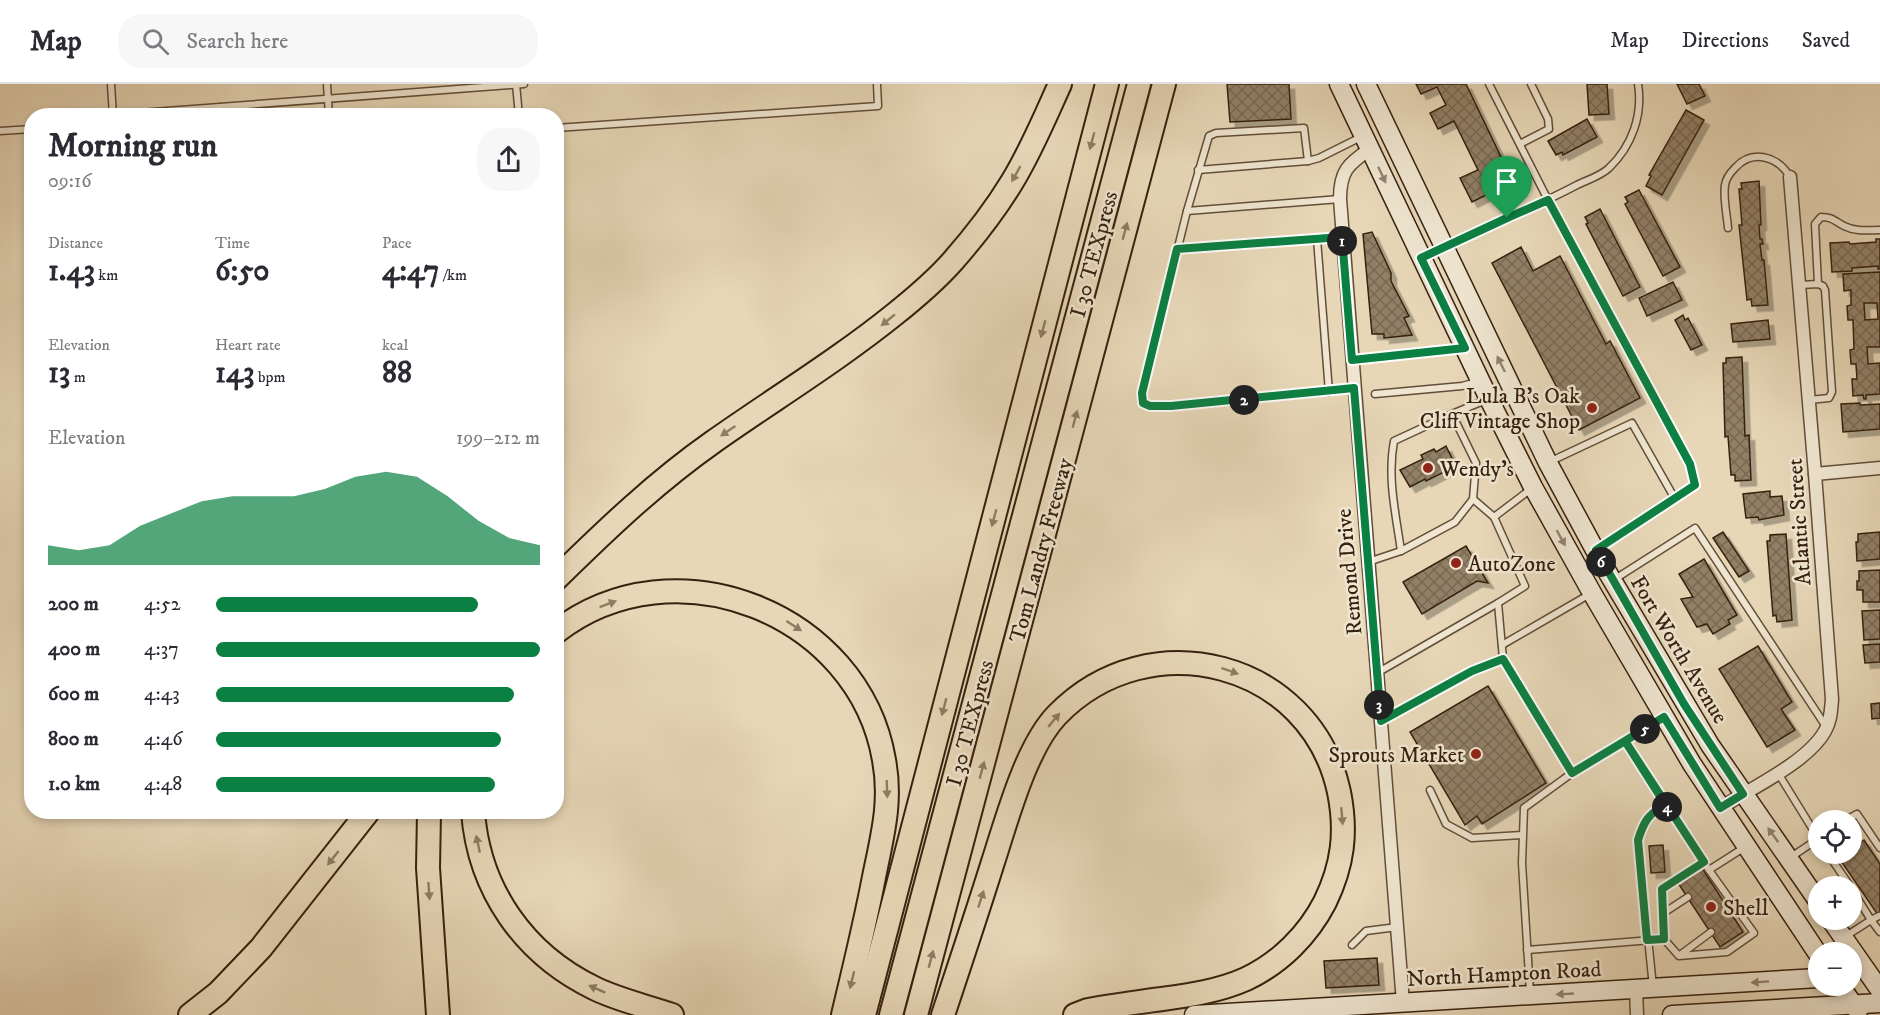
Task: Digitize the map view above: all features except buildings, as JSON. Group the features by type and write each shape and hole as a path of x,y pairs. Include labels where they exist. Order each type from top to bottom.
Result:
{"highway":[{"path":"564,571 631,507 671,474 712,443 867,337 914,298 951,263 984,223 1013,182 1037,137 1060,84"},
{"path":"864,1015 1107,84"},
{"name":"I 30 TEXpress","path":"891,1015 1138,84"},
{"name":"Tom Landry Freeway","path":"916,1015 1164,84"},
{"path":"564,627 588,612 615,601 644,594 673,591 706,592 737,599 792,624 816,642 837,663 854,685 878,734 884,759 887,812 862,937 843,1015"},
{"path":"944,1015 1003,830 1027,765 1041,736 1056,716 1098,683 1123,672 1151,665 1177,662 1202,664 1227,669 1251,678 1281,698 1313,731 1328,758 1336,782 1344,833 1341,861 1319,913 1305,934 1286,952 1246,979 1209,992 1088,1010 1076,1015"},
{"path":"190,1015 218,993 261,948 362,819"},
{"path":"429,819 428,868 438,1015"},
{"path":"473,819 481,857 491,886 524,937 571,976 596,989 672,1015"}],"main road":[{"path":"1339,84 1533,487 1664,717 1720,808 1810,942"},
{"name":"Fort Worth Avenue","path":"1366,84 1551,468 1612,581 1684,704 1743,794 1808,886"},
{"path":"1367,142 1392,138"},
{"path":"1421,258 1444,247"},
{"path":"1533,487 1551,468"},
{"path":"1592,593 1612,581"},
{"path":"1664,717 1684,704"},
{"path":"1838,930 1867,975 1880,990"},
{"name":"North Hampton Road","path":"1194,1015 1808,979"},
{"path":"1848,996 1858,1010"},
{"path":"1672,1015 1858,1010 1880,1003"}],"street":[{"name":"Remond Drive","path":"1367,142 1346,167 1340,185 1340,199 1403,1003"},
{"name":"Atlantic Street","path":"1791,177 1832,699 1831,716 1827,729"},
{"path":"1815,474 1880,468"},
{"path":"1720,808 1800,758 1827,729"},
{"path":"1637,1015 1644,989"}],"lane":[{"path":"111,84 113,108"},
{"path":"327,84 329,108"},
{"path":"516,84 518,108"},
{"path":"207,108 524,84"},
{"path":"564,127 878,106 877,84"},
{"path":"1489,84 1548,200 1690,464 1695,485 1596,550"},
{"path":"1520,144 1549,129 1548,119 1531,84"},
{"path":"1444,247 1548,200 1607,170 1622,154 1632,136 1639,113 1638,84"},
{"path":"1308,161 1304,128 1216,133 1209,136 1177,249 1142,393 1143,403 1150,406 1171,406 1354,388"},
{"path":"0,131 24,130"},
{"path":"1198,170 1308,161 1367,142"},
{"path":"1728,228 1725,185 1728,176 1741,162 1756,156 1770,159 1784,166 1791,177"},
{"path":"1187,211 1340,199"},
{"path":"1818,284 1815,224 1821,217 1830,217 1857,231 1880,230"},
{"path":"1177,249 1342,237"},
{"path":"1317,239 1329,392"},
{"path":"1800,285 1818,284 1825,290 1832,393 1830,398 1809,400"},
{"path":"1352,360 1465,348"},
{"path":"1375,394 1462,386 1481,382"},
{"path":"1401,551 1390,475 1390,458 1394,441 1489,399"},
{"path":"1368,562 1401,551 1455,522 1473,499 1476,463 1452,414"},
{"path":"1551,468 1632,423 1675,499"},
{"path":"1494,517 1533,487"},
{"path":"1377,674 1525,586 1494,517 1473,499"},
{"path":"1612,581 1695,528 1827,729"},
{"path":"1502,645 1592,593"},
{"path":"1498,603 1503,659 1572,773"},
{"path":"1381,721 1472,671 1503,659"},
{"path":"1530,996 1522,863 1524,808 1572,773 1664,717"},
{"path":"1625,741 1704,862 1712,879 1736,914 1754,933 1727,952 1678,956"},
{"path":"1778,773 1808,822"},
{"path":"1430,790 1446,824 1472,838 1522,836"},
{"path":"1644,989 1647,940 1638,840 1649,814 1665,804"},
{"path":"1862,823 1878,851"},
{"path":"1789,858 1808,845"},
{"path":"1709,870 1745,846"},
{"path":"1678,956 1664,939 1662,889 1704,862"},
{"path":"1837,864 1847,876"},
{"path":"1662,914 1688,897"},
{"path":"1862,906 1880,932"},
{"path":"1843,938 1879,916"},
{"path":"1352,945 1366,931 1397,927"},
{"path":"1678,956 1711,932"},
{"path":"1527,950 1664,939"}],"place":[{"name":"Lula B's Oak Cliff Vintage Shop","path":"1592,408"},
{"name":"Wendy's","path":"1428,468"},
{"name":"AutoZone","path":"1456,563"},
{"name":"Sprouts Market","path":"1476,754"},
{"name":"Shell","path":"1711,907"}],"route":[{"path":"1507,218 1421,258 1465,348 1352,360 1342,237 1177,249 1142,393 1143,403 1150,406 1171,406 1251,400 1354,388 1381,721 1472,671 1503,659 1572,773 1625,741 1704,862 1662,889 1664,939 1647,940 1638,840 1649,814 1665,804 1625,741 1664,717 1720,808 1743,794 1684,704 1596,550 1695,485 1690,464 1548,200 1507,218"}]}
